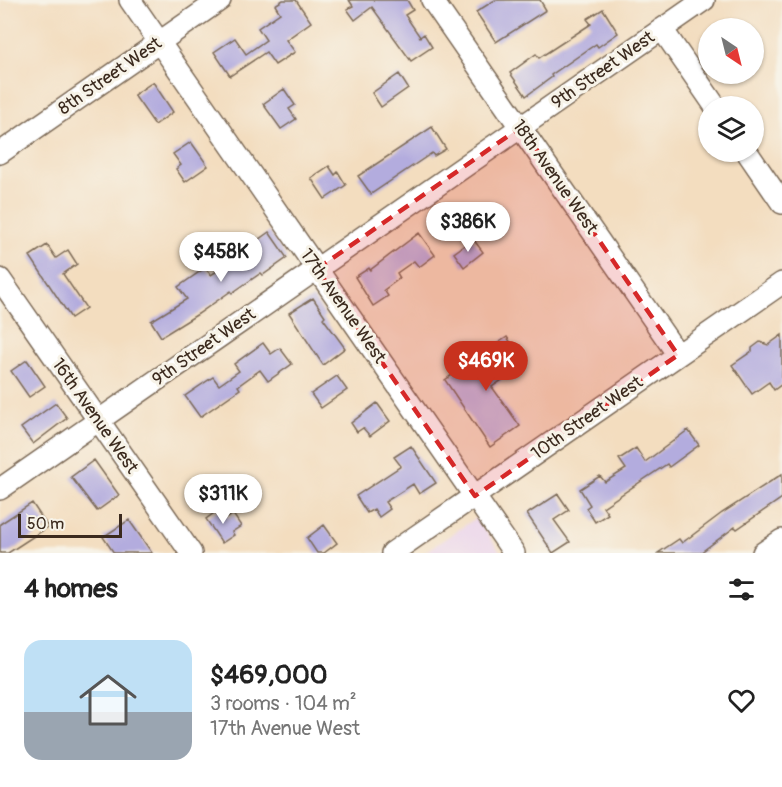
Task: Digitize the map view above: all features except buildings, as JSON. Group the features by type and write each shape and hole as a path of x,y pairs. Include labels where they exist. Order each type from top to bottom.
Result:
{"street":[{"name":"17th Avenue West","path":"130,0 514,553"},
{"name":"8th Street West","path":"0,153 220,0"},
{"name":"18th Avenue West","path":"432,0 678,355"},
{"name":"9th Street West","path":"0,489 704,0"},
{"path":"662,29 708,96"},
{"path":"754,162 782,203"},
{"name":"16th Avenue West","path":"0,279 190,553"},
{"name":"10th Street West","path":"392,553 782,283"},
{"path":"763,553 782,540"}],"highlighted area":[{"path":"521,127 678,355 475,496 317,269"}],"shaded area":[{"path":"476,518 501,553 424,553"}]}
